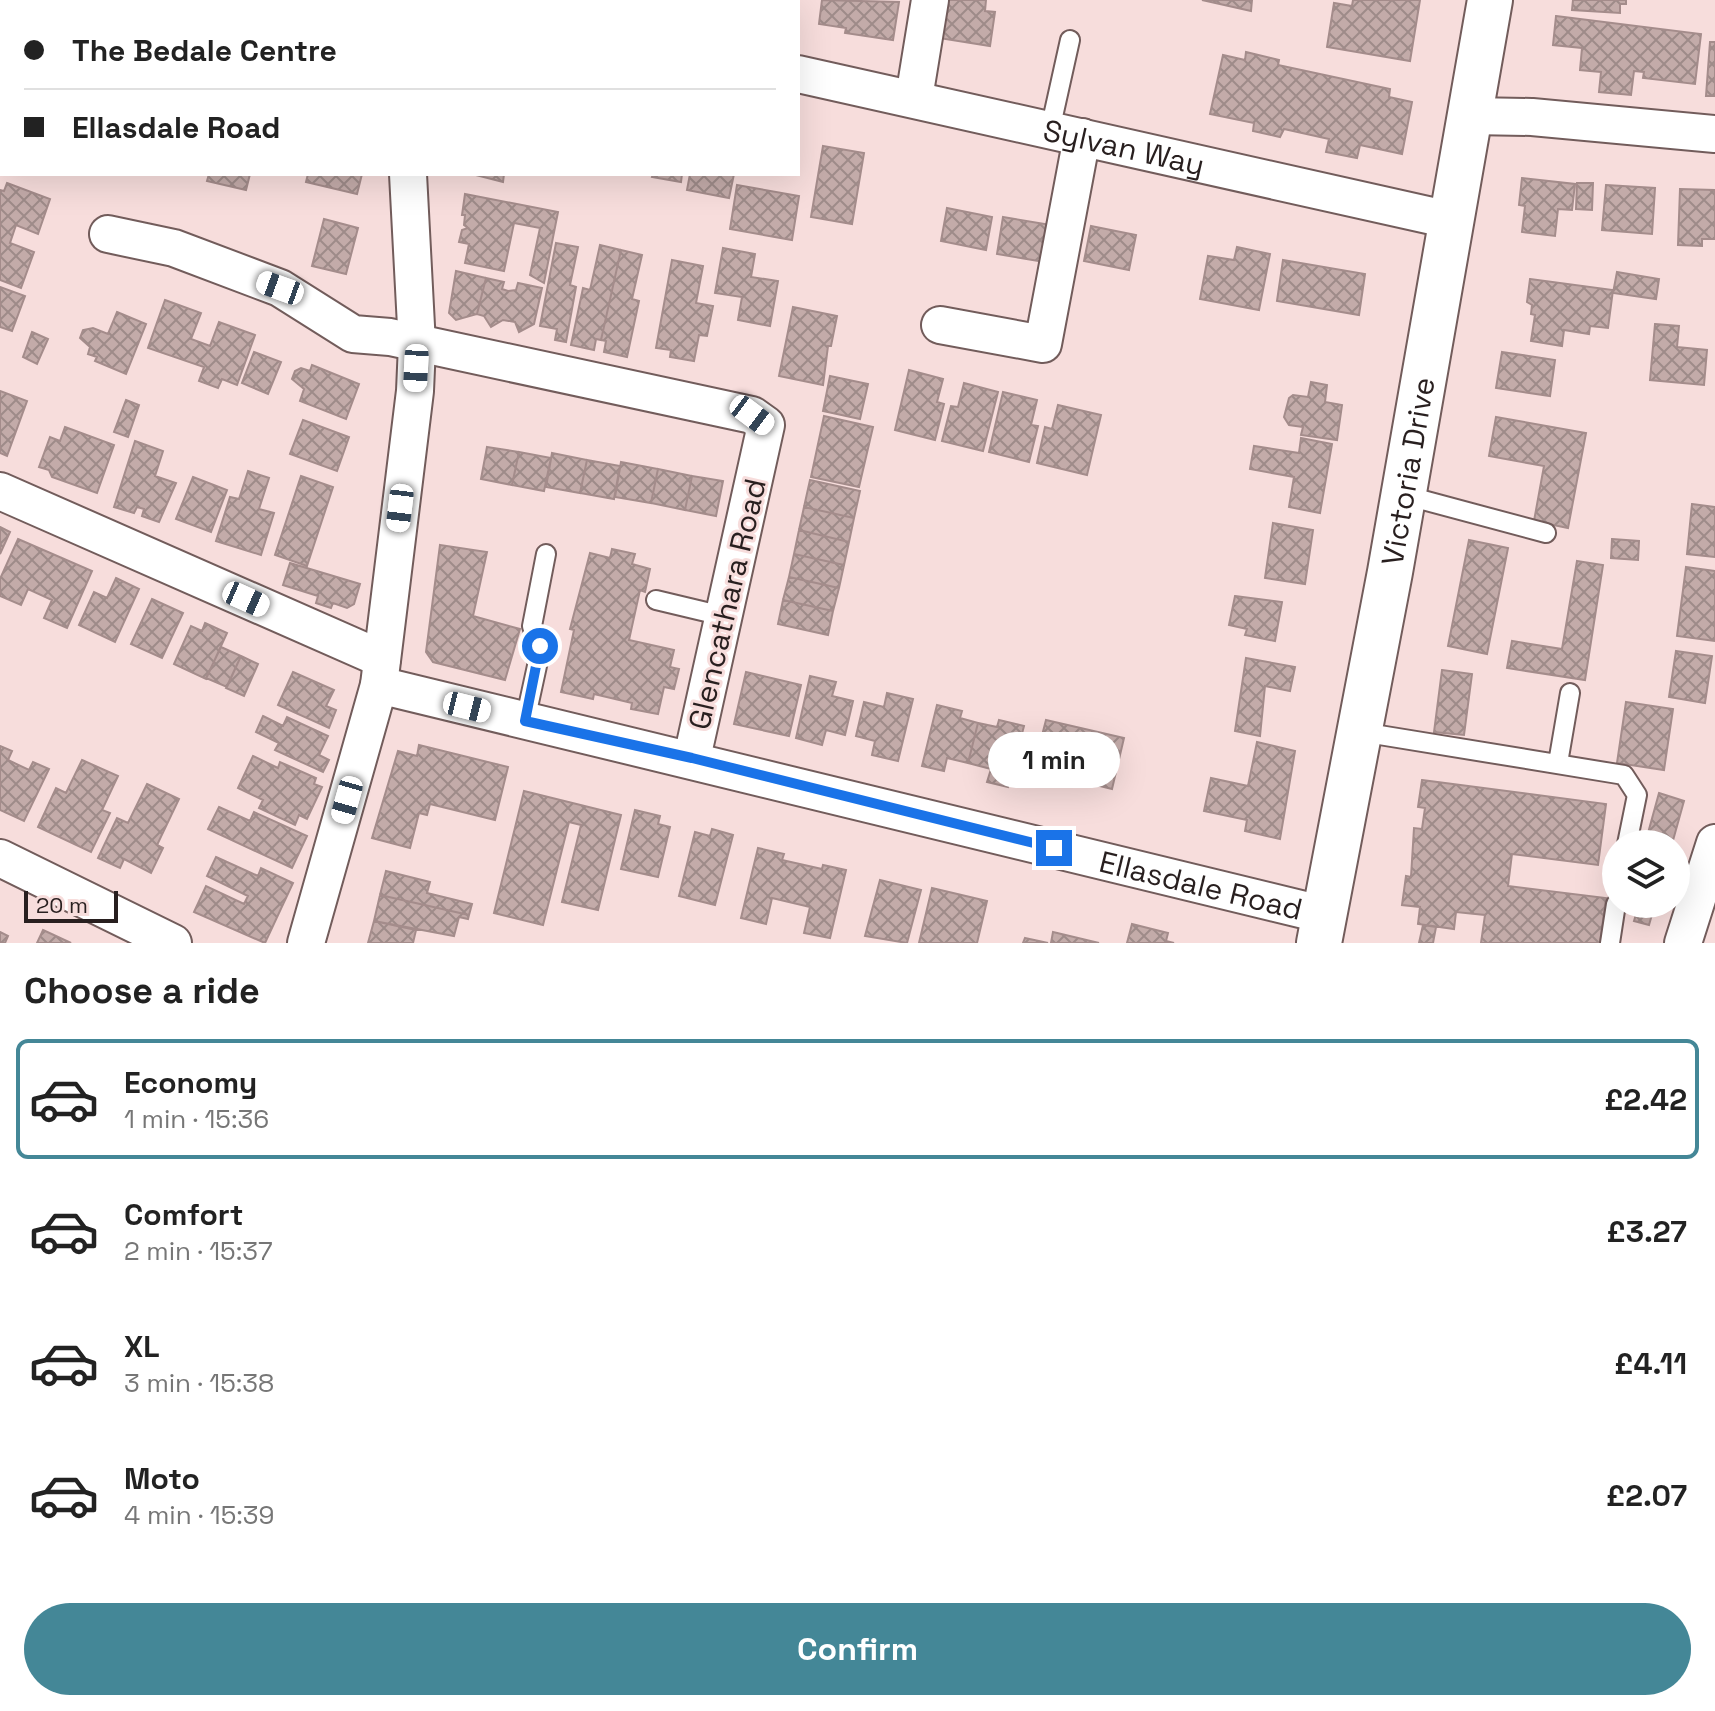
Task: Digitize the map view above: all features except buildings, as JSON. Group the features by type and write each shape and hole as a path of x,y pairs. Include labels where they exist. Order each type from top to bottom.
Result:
{"street":[{"path":"914,98 930,0"},
{"name":"Victoria Drive","path":"1322,929 1404,495 1490,0"},
{"name":"Sylvan Way","path":"800,74 1450,220"},
{"path":"1470,116 1532,117 1715,134"},
{"path":"940,325 1043,344 1066,134"},
{"path":"306,943 381,672 417,345 408,176"},
{"path":"108,234 174,248 280,288 353,334 390,337 417,345"},
{"name":"Glencathara Road","path":"417,345 752,415 766,425 692,758"},
{"name":"Ellasdale Road","path":"0,491 381,672 525,721 692,758 1322,929"},
{"path":"1683,943 1714,851"},
{"path":"0,858 173,943"}],"lane":[{"path":"1066,134 1070,40"},
{"path":"1404,495 1546,533"},
{"path":"525,721 540,652 532,626 546,554"},
{"path":"656,600 723,616"},
{"path":"1558,763 1570,693"},
{"path":"1361,732 1615,772 1632,784 1637,795 1630,830"},
{"path":"1610,943 1614,918"}],"route":[{"path":"540,646 525,721 692,758 1054,848"}]}
